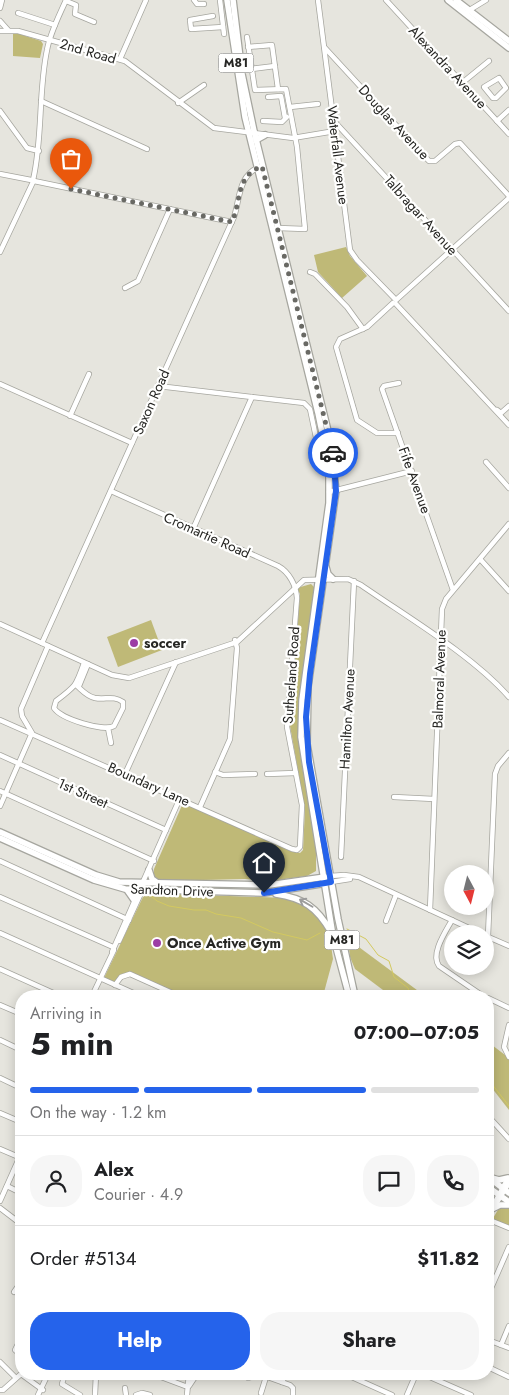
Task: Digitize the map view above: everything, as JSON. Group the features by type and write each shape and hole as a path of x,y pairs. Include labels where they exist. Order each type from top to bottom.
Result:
{"main road":[{"name":"M81","path":"227,0 251,132 322,431 333,492 302,700 300,729 302,755 321,862 353,990"},
{"name":"M81","path":"233,0 251,132 256,140 260,167 278,228 330,440 333,492 326,562 320,578 322,586 307,703 306,728 333,936 347,990"},
{"path":"448,0 509,41"},
{"path":"456,0 467,12 509,48"},
{"path":"256,140 265,134"},
{"path":"322,586 332,578 327,573 326,562"},
{"name":"Sandton Drive","path":"0,832 96,875 119,882 269,885 327,880"},
{"name":"Sandton Drive","path":"0,838 94,880 125,889 140,891 264,893 327,880"},
{"path":"305,881 316,874 321,862"},
{"path":"150,870 152,879 159,884"},
{"path":"125,889 132,895 134,900"},
{"path":"264,893 306,902 319,913 333,936"},
{"path":"494,1178 499,1180 509,1179"},
{"path":"494,1181 505,1190"},
{"path":"494,1192 509,1204"},
{"path":"494,1208 509,1204"}],"street":[{"path":"0,8 2,0"},
{"path":"0,252 32,181 39,151 41,102 49,40 66,0 76,5 75,14 94,22"},
{"path":"120,60 146,0"},
{"path":"194,0 197,4 204,4"},
{"path":"220,0 224,34"},
{"name":"Waterfall Avenue","path":"318,0 351,252 509,425"},
{"name":"Alexandra Avenue","path":"386,0 509,134"},
{"path":"467,12 486,0"},
{"path":"18,14 55,25"},
{"path":"212,16 190,20 191,29 223,26"},
{"path":"0,21 8,30"},
{"name":"2nd Road","path":"0,31 8,30 120,60 143,73 213,128 294,136"},
{"path":"247,37 255,90 278,88 287,90 290,107 304,229 278,228"},
{"path":"248,47 271,44 278,88"},
{"name":"Douglas Avenue","path":"324,46 429,161 435,161 455,144 460,143 509,197"},
{"path":"462,83 489,61"},
{"path":"251,69 275,66"},
{"path":"497,78 507,87 496,98 487,93 484,86 497,78"},
{"path":"179,102 204,85"},
{"path":"479,101 487,93"},
{"path":"268,97 281,96 285,118"},
{"path":"41,102 147,148"},
{"path":"290,107 318,104"},
{"path":"497,121 509,110"},
{"path":"0,111 26,148 39,151"},
{"path":"263,121 279,122 291,117"},
{"name":"Talbragar Avenue","path":"333,120 509,311"},
{"path":"505,129 509,125"},
{"name":"2nd Road","path":"251,132 294,136 335,131"},
{"name":"Saxon Road","path":"42,643 232,222 244,178 260,167"},
{"path":"0,174 232,222"},
{"path":"398,433 375,432 356,418 336,347 340,339 363,330 396,302 509,197"},
{"path":"125,288 138,280 170,209"},
{"path":"310,272 315,273 346,307 363,330"},
{"path":"70,416 89,374"},
{"name":"Fife Avenue","path":"399,383 382,388 453,590"},
{"path":"0,384 132,444"},
{"path":"158,386 306,403 312,417 314,436 322,466"},
{"path":"194,529 252,397"},
{"path":"489,403 501,413 509,406"},
{"path":"486,462 509,488"},
{"path":"333,492 412,471"},
{"name":"Cromartie Road","path":"111,491 282,568 289,576 294,587"},
{"name":"Balmoral Avenue","path":"427,909 430,883 443,605 453,590 509,524"},
{"path":"480,559 509,590"},
{"path":"0,624 121,678 136,675 236,641 304,580 332,578 354,581 441,640 496,682 509,697"},
{"name":"Hamilton Avenue","path":"341,857 354,581"},
{"name":"Sutherland Road","path":"294,587 297,601 287,726 302,815 300,846 297,850"},
{"path":"200,807 231,734 236,641"},
{"path":"0,806 32,733 24,721 21,706 48,646"},
{"path":"125,774 176,662"},
{"path":"77,686 84,693 94,698 110,697 123,702 124,708 116,723 108,728 75,721 56,711 54,706 56,701 77,686 86,663"},
{"name":"Boundary Lane","path":"0,720 297,850"},
{"path":"18,729 24,721"},
{"path":"108,728 111,743"},
{"path":"486,925 495,776 498,766 509,753"},
{"name":"1st Street","path":"0,755 166,830"},
{"path":"216,771 223,774 254,774"},
{"path":"267,774 296,773"},
{"path":"0,791 154,861"},
{"path":"394,797 434,799"},
{"path":"95,990 154,861 180,798"},
{"path":"0,861 128,919"},
{"path":"327,880 349,875 463,925"},
{"path":"327,880 350,879 366,881"},
{"path":"128,919 134,900 140,891"},
{"path":"386,921 396,895"},
{"path":"0,897 112,950"},
{"path":"452,920 437,953 436,961 439,966 474,990"},
{"path":"0,933 100,980 126,990"},
{"path":"494,939 509,946"},
{"path":"0,969 47,990"},
{"path":"115,985 120,977 130,974 166,990"},
{"path":"494,1001 509,1008"},
{"path":"0,1005 15,1011"},
{"path":"509,1025 504,1047 509,1056"},
{"path":"0,1040 15,1047"},
{"path":"0,1078 15,1085"},
{"path":"0,1113 15,1119"},
{"path":"494,1123 509,1139"},
{"path":"0,1149 15,1155"},
{"path":"0,1201 15,1169"},
{"path":"494,1205 505,1190 509,1179"},
{"path":"7,1186 15,1190"},
{"path":"494,1207 499,1196"},
{"path":"0,1208 15,1219"},
{"path":"494,1220 509,1228"},
{"path":"494,1281 509,1247"},
{"path":"501,1345 509,1326"},
{"path":"494,1342 509,1348"},
{"path":"0,1362 15,1376"},
{"path":"494,1370 509,1377"},
{"path":"0,1390 4,1389 15,1378"},
{"path":"27,1380 40,1392 45,1380"},
{"path":"63,1380 62,1384 80,1395"},
{"path":"95,1395 96,1380"},
{"path":"167,1380 181,1386 189,1386"},
{"path":"187,1395 189,1380"},
{"path":"189,1386 193,1380"},
{"path":"261,1392 265,1380"},
{"path":"277,1380 292,1386 292,1395"},
{"path":"358,1380 392,1395"},
{"path":"407,1395 413,1380"},
{"path":"437,1380 471,1395"},
{"path":"125,1388 126,1395"},
{"path":"136,1395 142,1393 150,1395"}],"shaded area":[{"path":"13,32 41,41 43,44 40,58 13,56"},
{"path":"346,247 350,256 367,276 342,298 318,272 314,255"},
{"path":"311,584 315,588 298,725 300,753 316,850 316,871 307,876 270,881 245,879 162,881 154,879 154,869 183,803 290,851 300,853 303,850 305,809 290,726 300,594 297,588"},
{"name":"soccer","path":"151,620 162,650 118,667 107,637"},
{"path":"149,893 286,898 315,910 329,931 333,959 325,990 170,990 130,972 122,974 115,983 104,978 143,897"},
{"path":"348,939 417,990 383,990 355,969 350,957"},
{"path":"494,1047 509,1058 509,1110 494,1091"},
{"path":"506,1207 509,1209 509,1228 494,1221 494,1217 499,1208"}],"waterway":[{"path":"150,895 157,901 169,906 206,910 216,914 241,918 273,932 307,940 320,933"},
{"path":"347,929 366,939 378,955 389,961 394,977 409,990"},
{"path":"494,1087 509,1106"}],"way so far":[{"path":"71,189 232,222 244,178 250,171 262,166 333,453"}],"place":[{"name":"soccer","path":"134,643"},
{"name":"Once Active Gym","path":"157,943"}],"route":[{"path":"264,893 331,882 309,762 306,717 310,674 336,491 333,453"}]}
